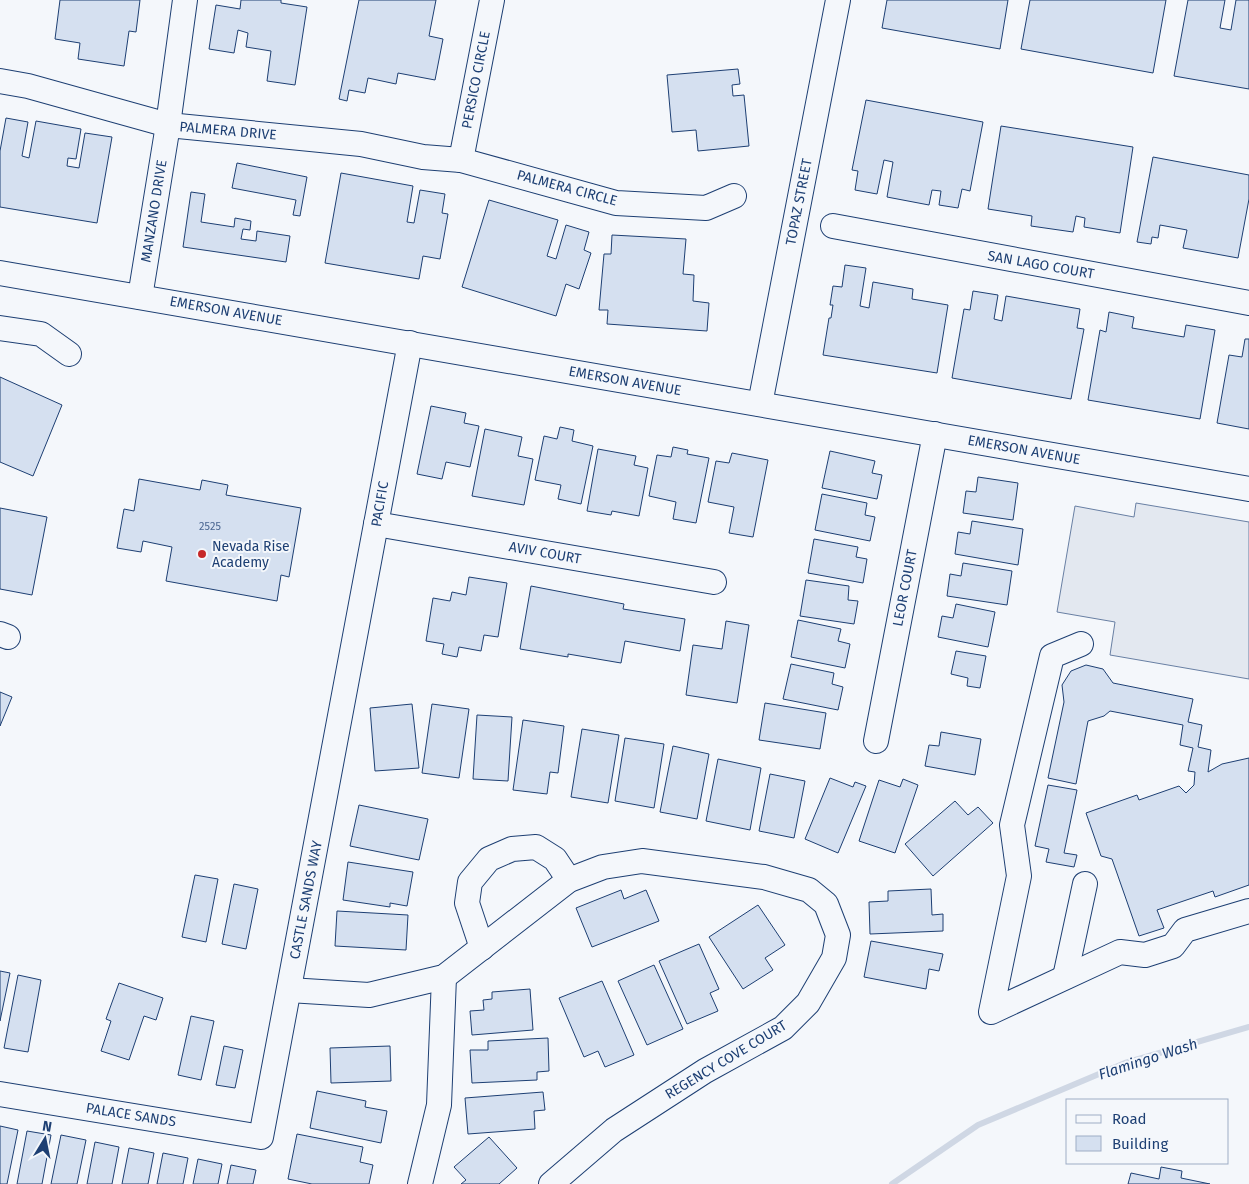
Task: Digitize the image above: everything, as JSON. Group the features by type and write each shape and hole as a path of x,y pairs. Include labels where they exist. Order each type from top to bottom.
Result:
{"street":[{"name":"MANZANO DRIVE","path":"140,296 168,125 185,0"},
{"name":"PERSICO CIRCLE","path":"461,160 492,0"},
{"name":"TOPAZ STREET","path":"760,404 838,0"},
{"name":"PALMERA DRIVE","path":"0,81 28,86 168,125 361,144 423,157 461,160"},
{"name":"PALMERA CIRCLE","path":"461,160 616,203 706,208 734,196"},
{"name":"SAN LAGO COURT","path":"833,226 1249,303"},
{"name":"EMERSON AVENUE","path":"0,272 1249,489"},
{"path":"0,328 41,334 69,354"},
{"name":"PACIFIC","path":"350,664 410,343"},
{"name":"LEOR COURT","path":"876,741 935,434"},
{"name":"AVIV COURT","path":"376,524 714,582"},
{"path":"1081,644 1052,656 1012,825 1019,876 990,1012 1120,952 1145,955 1173,946 1185,930 1249,911"},
{"name":"CASTLE SANDS WAY","path":"262,1136 350,664"},
{"path":"482,948 467,903 470,882 490,859 512,849 536,847 555,860 569,880"},
{"name":"REGENCY COVE COURT","path":"289,990 368,995 444,977 569,880 603,866 642,861 764,877 809,890 826,904 838,935 834,958 808,1003 783,1028 705,1071 614,1130 551,1184"},
{"path":"1065,978 1085,884"},
{"path":"420,1184 439,1105 444,977"},
{"name":"PALACE SANDS","path":"0,1094 262,1136"}],"shaded area":[{"path":"1136,503 1249,522 1249,679 1110,655 1115,622 1057,612 1075,506 1134,517"}],"building":[{"path":"60,0 140,0 136,32 129,31 124,66 78,59 80,43 55,39"},
{"path":"241,0 281,0 281,3 307,7 295,85 267,81 271,51 246,47 248,33 238,30 234,53 209,49 216,5 240,9"},
{"path":"359,0 436,0 429,36 443,39 435,80 398,73 396,84 368,78 365,93 349,90 347,101 339,99"},
{"path":"887,0 1008,0 1000,49 882,28"},
{"path":"1030,0 1166,0 1153,73 1021,49"},
{"path":"1188,0 1225,0 1220,28 1231,30 1236,0 1249,0 1249,89 1174,76"},
{"path":"738,69 740,84 732,85 733,96 744,95 749,146 698,151 696,130 672,132 667,75"},
{"path":"866,100 983,122 970,191 962,189 958,208 939,205 941,191 932,190 929,205 887,197 893,162 884,160 877,194 855,190 858,171 852,170"},
{"path":"6,118 28,122 22,156 29,158 36,121 81,129 76,159 68,158 67,166 79,168 85,133 112,137 97,223 0,207 0,151"},
{"path":"1001,126 1133,147 1120,233 1084,227 1085,218 1076,216 1073,232 1031,226 1032,216 988,209"},
{"path":"1153,157 1249,175 1249,199 1238,258 1183,248 1187,230 1160,225 1158,238 1152,237 1151,244 1137,242"},
{"path":"237,163 307,177 300,216 293,215 296,200 232,188"},
{"path":"341,173 413,186 407,222 414,223 420,190 445,194 442,213 448,214 440,259 423,256 419,279 325,263"},
{"path":"191,192 205,194 201,222 234,227 235,218 251,221 250,230 243,229 241,239 256,241 257,231 290,236 286,262 183,247"},
{"path":"489,200 558,220 547,256 556,259 566,225 589,232 584,250 591,253 579,289 566,284 556,316 462,287"},
{"path":"612,235 686,239 683,274 694,275 693,301 709,303 707,331 607,324 608,310 599,310 604,254 611,254"},
{"path":"845,265 866,268 860,306 869,308 873,282 913,289 912,299 948,305 937,373 823,355 833,305 830,305 833,286 842,287"},
{"path":"973,291 998,295 994,319 1002,321 1006,296 1080,309 1077,328 1084,329 1071,399 952,378 964,309 970,310"},
{"path":"1109,312 1134,317 1132,328 1184,337 1186,325 1215,330 1200,419 1088,400 1100,330 1106,332"},
{"path":"1245,339 1249,339 1249,429 1217,423 1229,355 1242,357"},
{"path":"0,377 62,405 33,476 0,462"},
{"path":"431,406 466,413 464,423 479,426 470,467 446,462 442,479 417,474"},
{"path":"560,427 574,430 572,441 593,446 581,504 558,499 561,485 535,480 544,436 557,439"},
{"path":"485,429 522,437 518,456 533,459 524,505 472,496"},
{"path":"673,447 688,450 687,454 709,458 696,523 673,519 676,502 649,496 657,455 671,457"},
{"path":"598,449 636,456 634,465 648,468 639,516 612,511 611,515 587,511"},
{"path":"830,451 875,461 872,473 882,475 877,499 822,488"},
{"path":"732,453 768,460 753,537 729,533 734,507 708,502 716,461 729,463"},
{"path":"978,477 1018,483 1013,520 963,513 966,491 976,492"},
{"path":"139,479 200,490 202,480 228,485 226,495 301,508 289,577 281,575 277,601 166,581 172,547 143,541 141,552 117,548 124,509 134,511"},
{"path":"822,494 867,503 865,515 875,517 870,541 815,530"},
{"path":"0,508 47,517 32,595 0,589"},
{"path":"972,521 1023,529 1018,565 955,554 958,532 970,534"},
{"path":"814,539 858,547 856,557 867,559 863,583 808,573"},
{"path":"963,563 1012,571 1007,605 947,596 950,574 961,576"},
{"path":"469,577 507,583 498,637 484,635 481,651 459,647 457,657 442,654 444,644 426,641 433,598 450,601 452,592 466,595"},
{"path":"806,580 849,586 848,600 858,601 854,624 800,616"},
{"path":"531,586 624,604 623,609 685,619 680,651 625,641 621,663 568,654 568,657 520,649"},
{"path":"956,604 995,612 988,647 938,637 942,616 953,618"},
{"path":"798,620 841,629 838,641 850,644 845,668 791,657"},
{"path":"726,621 749,625 737,703 686,695 693,645 722,649"},
{"path":"956,651 986,656 980,688 967,686 968,678 951,674"},
{"path":"791,664 834,673 832,684 843,687 838,710 783,699"},
{"path":"1086,665 1103,669 1113,683 1193,699 1188,722 1202,725 1198,747 1211,750 1208,772 1222,764 1249,758 1249,885 1215,897 1213,891 1157,910 1164,928 1139,936 1112,859 1101,856 1086,813 1137,795 1139,800 1179,786 1186,793 1194,785 1195,772 1188,771 1193,748 1180,745 1183,725 1110,711 1104,716 1088,721 1076,784 1048,778 1064,702 1062,685 1071,671"},
{"path":"0,692 12,697 0,726"},
{"path":"765,703 826,713 820,749 759,740"},
{"path":"412,704 419,768 375,771 370,708"},
{"path":"432,704 469,709 459,778 422,773"},
{"path":"477,715 512,717 508,781 473,779"},
{"path":"523,720 564,726 558,773 550,772 547,794 513,790"},
{"path":"582,729 619,735 608,803 571,797"},
{"path":"941,732 981,739 975,775 925,766 929,745 939,746"},
{"path":"625,738 664,744 654,808 615,801"},
{"path":"673,746 709,754 697,819 660,812"},
{"path":"718,759 761,768 750,830 706,821"},
{"path":"770,774 805,781 794,838 759,831"},
{"path":"830,778 853,787 855,782 866,786 838,853 805,839"},
{"path":"903,779 918,785 895,853 859,841 879,780 900,787"},
{"path":"1048,785 1077,790 1064,853 1077,855 1074,867 1046,862 1049,849 1035,846"},
{"path":"955,801 968,815 978,807 993,823 933,876 905,844"},
{"path":"359,805 428,819 419,860 350,846"},
{"path":"348,862 413,872 407,906 390,903 390,907 343,900"},
{"path":"195,875 218,879 206,942 182,937"},
{"path":"234,884 258,889 246,949 222,944"},
{"path":"931,889 932,915 943,914 943,931 870,934 869,902 888,901 888,891"},
{"path":"621,890 624,899 646,890 659,921 592,947 576,908"},
{"path":"758,905 785,945 765,958 773,970 743,989 709,937"},
{"path":"337,911 408,915 406,950 335,946"},
{"path":"871,941 943,954 939,971 929,969 926,989 864,977"},
{"path":"699,944 719,989 710,993 718,1011 687,1024 659,961"},
{"path":"654,965 683,1029 647,1045 618,981"},
{"path":"0,971 10,973 0,1021"},
{"path":"18,975 41,980 28,1052 4,1048"},
{"path":"602,981 634,1055 605,1067 598,1051 584,1057 559,998"},
{"path":"119,983 163,998 156,1020 144,1016 129,1060 101,1051 111,1021 106,1019"},
{"path":"530,989 533,1030 472,1035 470,1011 484,1010 483,1000 492,999 492,992"},
{"path":"191,1016 214,1021 201,1080 178,1075"},
{"path":"548,1038 549,1071 537,1072 537,1080 472,1083 470,1050 488,1050 488,1041"},
{"path":"224,1046 243,1050 235,1088 216,1085"},
{"path":"390,1046 391,1081 331,1083 330,1048"},
{"path":"317,1091 366,1101 365,1107 387,1111 381,1143 310,1128"},
{"path":"543,1092 545,1110 534,1111 535,1129 468,1134 465,1098"},
{"path":"0,1126 18,1130 7,1184 0,1184"},
{"path":"27,1131 51,1135 42,1184 17,1184"},
{"path":"297,1134 363,1147 360,1162 373,1165 369,1184 312,1184 288,1179"},
{"path":"61,1135 86,1140 77,1184 51,1184"},
{"path":"489,1137 517,1168 499,1184 461,1184 466,1180 454,1167"},
{"path":"95,1142 119,1147 112,1184 87,1184"},
{"path":"129,1148 154,1153 148,1184 122,1184"},
{"path":"163,1153 188,1158 183,1184 157,1184"},
{"path":"198,1159 222,1164 218,1184 193,1184"},
{"path":"231,1165 256,1170 253,1184 227,1184"},
{"path":"1161,1167 1182,1171 1181,1178 1210,1184 1128,1184 1131,1173 1159,1179"}],"waterway":[{"name":"Flamingo Wash","path":"892,1184 978,1125 1125,1063 1249,1027"}],"place":[{"name":"Nevada Rise Academy","path":"202,554"}]}
